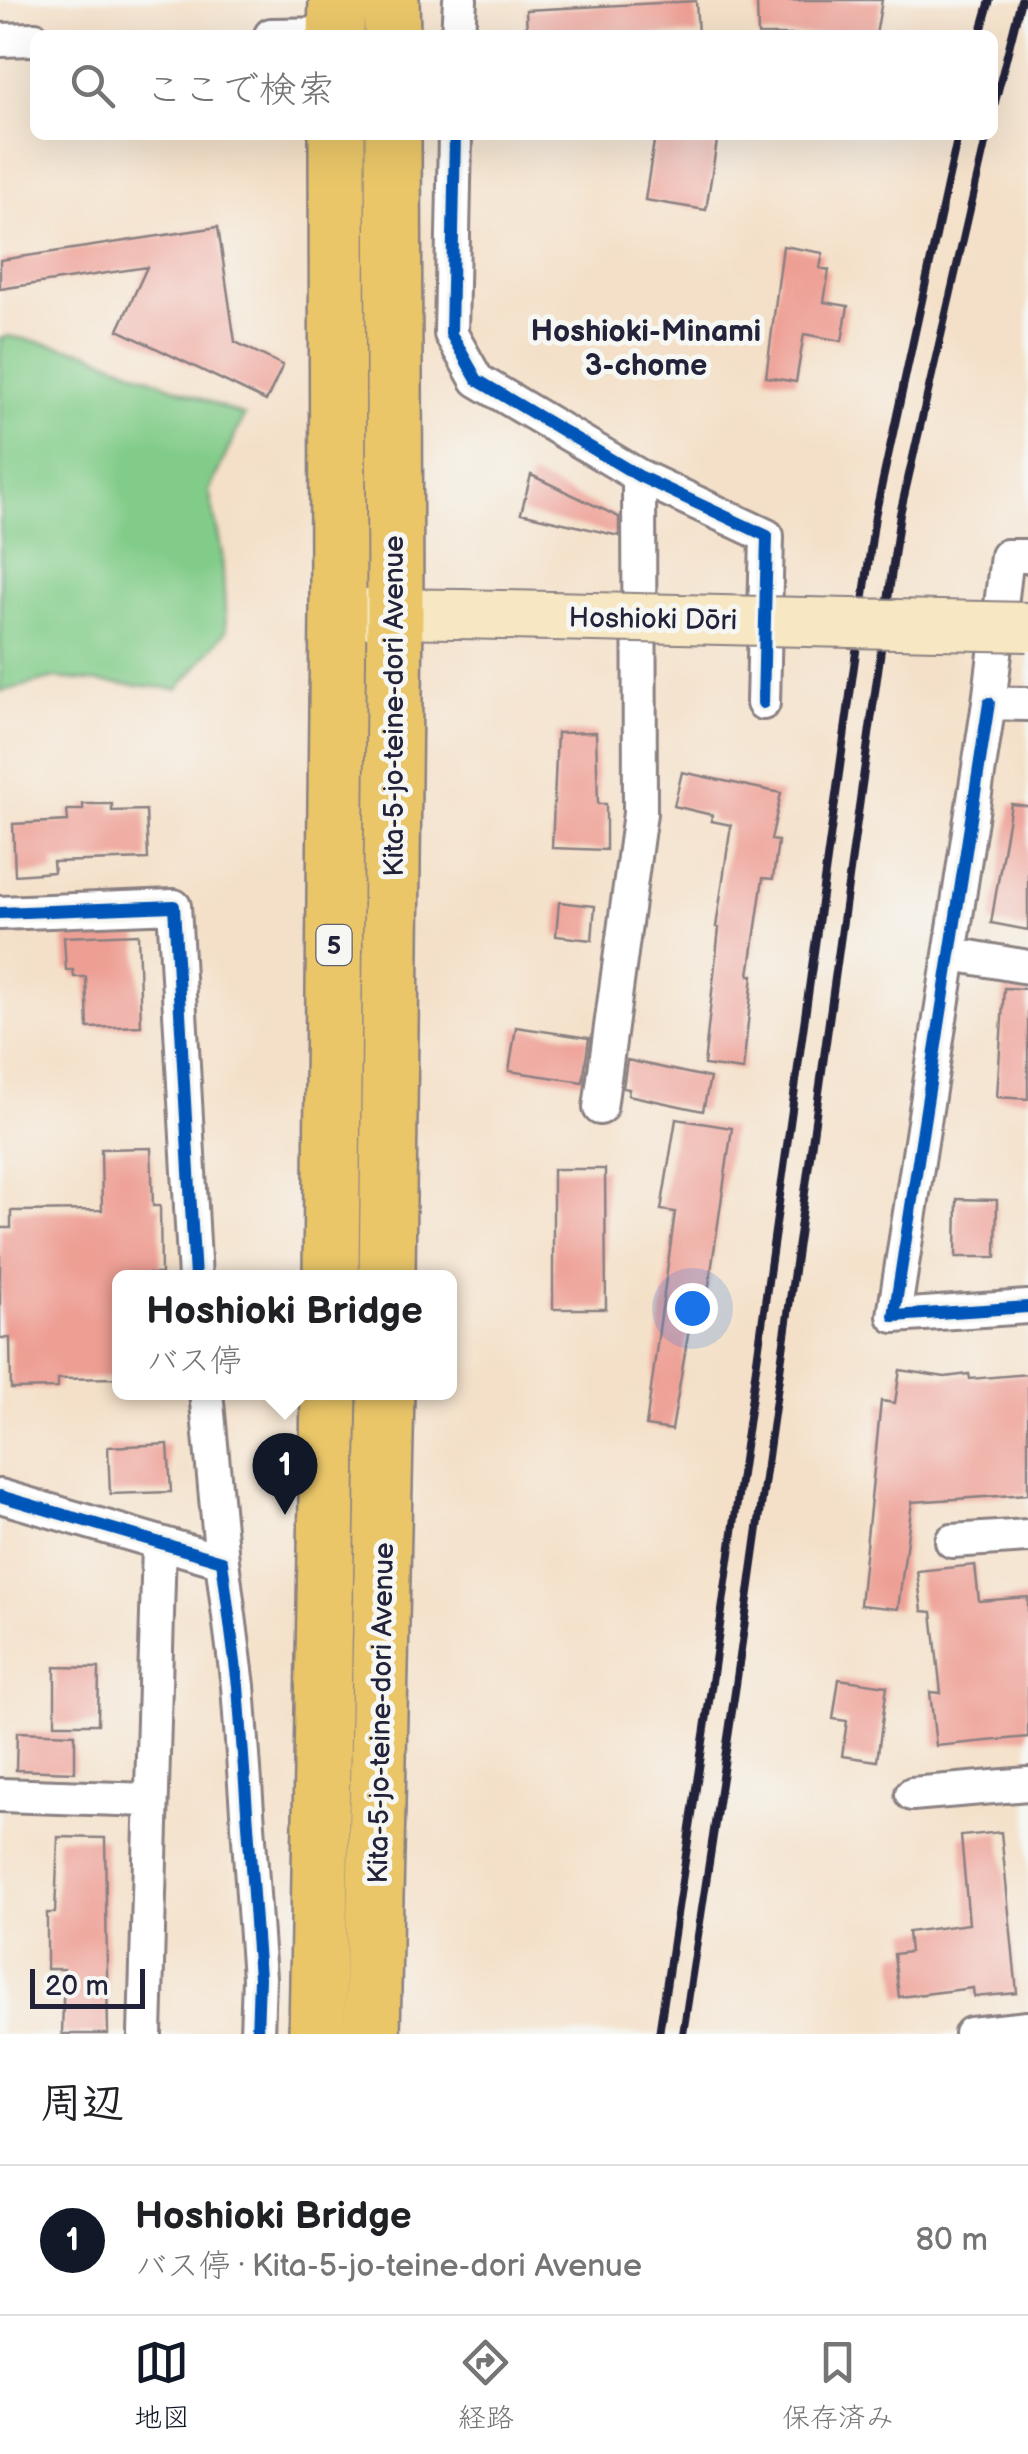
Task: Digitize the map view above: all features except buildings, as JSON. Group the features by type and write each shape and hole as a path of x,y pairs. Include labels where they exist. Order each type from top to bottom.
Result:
{"highway":[{"path":"336,30 337,0"},
{"path":"391,0 392,30"},
{"name":"Kita-5-jo-teine-dori Avenue","path":"330,1270 338,612 337,140"},
{"name":"Kita-5-jo-teine-dori Avenue","path":"387,1270 395,613 393,140"},
{"name":"Kita-5-jo-teine-dori Avenue","path":"317,2034 329,1400"},
{"name":"Kita-5-jo-teine-dori Avenue","path":"372,2034 386,1400"}],"street":[{"path":"458,30 460,0"},
{"path":"0,40 30,40"},
{"path":"456,140 451,334 477,380 639,476 767,536 762,702"},
{"path":"600,1108 640,813 639,476"},
{"path":"1028,556 1007,556 952,954 894,1316 1028,1307"},
{"name":"Hoshioki Dōri","path":"338,612 1028,627"},
{"path":"988,703 1028,704"},
{"path":"0,913 174,906 195,1270"},
{"path":"952,954 1028,967"},
{"path":"207,1400 241,1725 259,1978 257,2034"},
{"path":"0,1496 222,1560"},
{"path":"952,1541 1028,1536"},
{"path":"145,2034 160,1544"},
{"path":"912,1794 1028,1784"},
{"path":"0,1795 150,1800"},
{"path":"971,2034 1028,2028"}],"green space":[{"path":"9,336 87,352 244,416 209,491 222,553 226,631 178,689 55,678 0,692 0,339"}],"railway":[{"path":"981,30 990,0"},
{"path":"998,90 1021,0"},
{"path":"659,2034 875,516 957,140"},
{"path":"683,2034 736,1685 900,514 986,140"}],"cycle path":[{"path":"455,140 451,334 477,380 639,476 767,536 763,703"},
{"path":"989,703 894,1316 1028,1307"},
{"path":"0,913 174,906 195,1270"},
{"path":"0,1496 222,1561 238,1686 259,1978 257,2034"}],"place":[{"name":"Hoshioki Bridge","path":"285,1515"}],"district":[{"name":"Hoshioki-Minami 3-chome","path":"646,348"}]}
